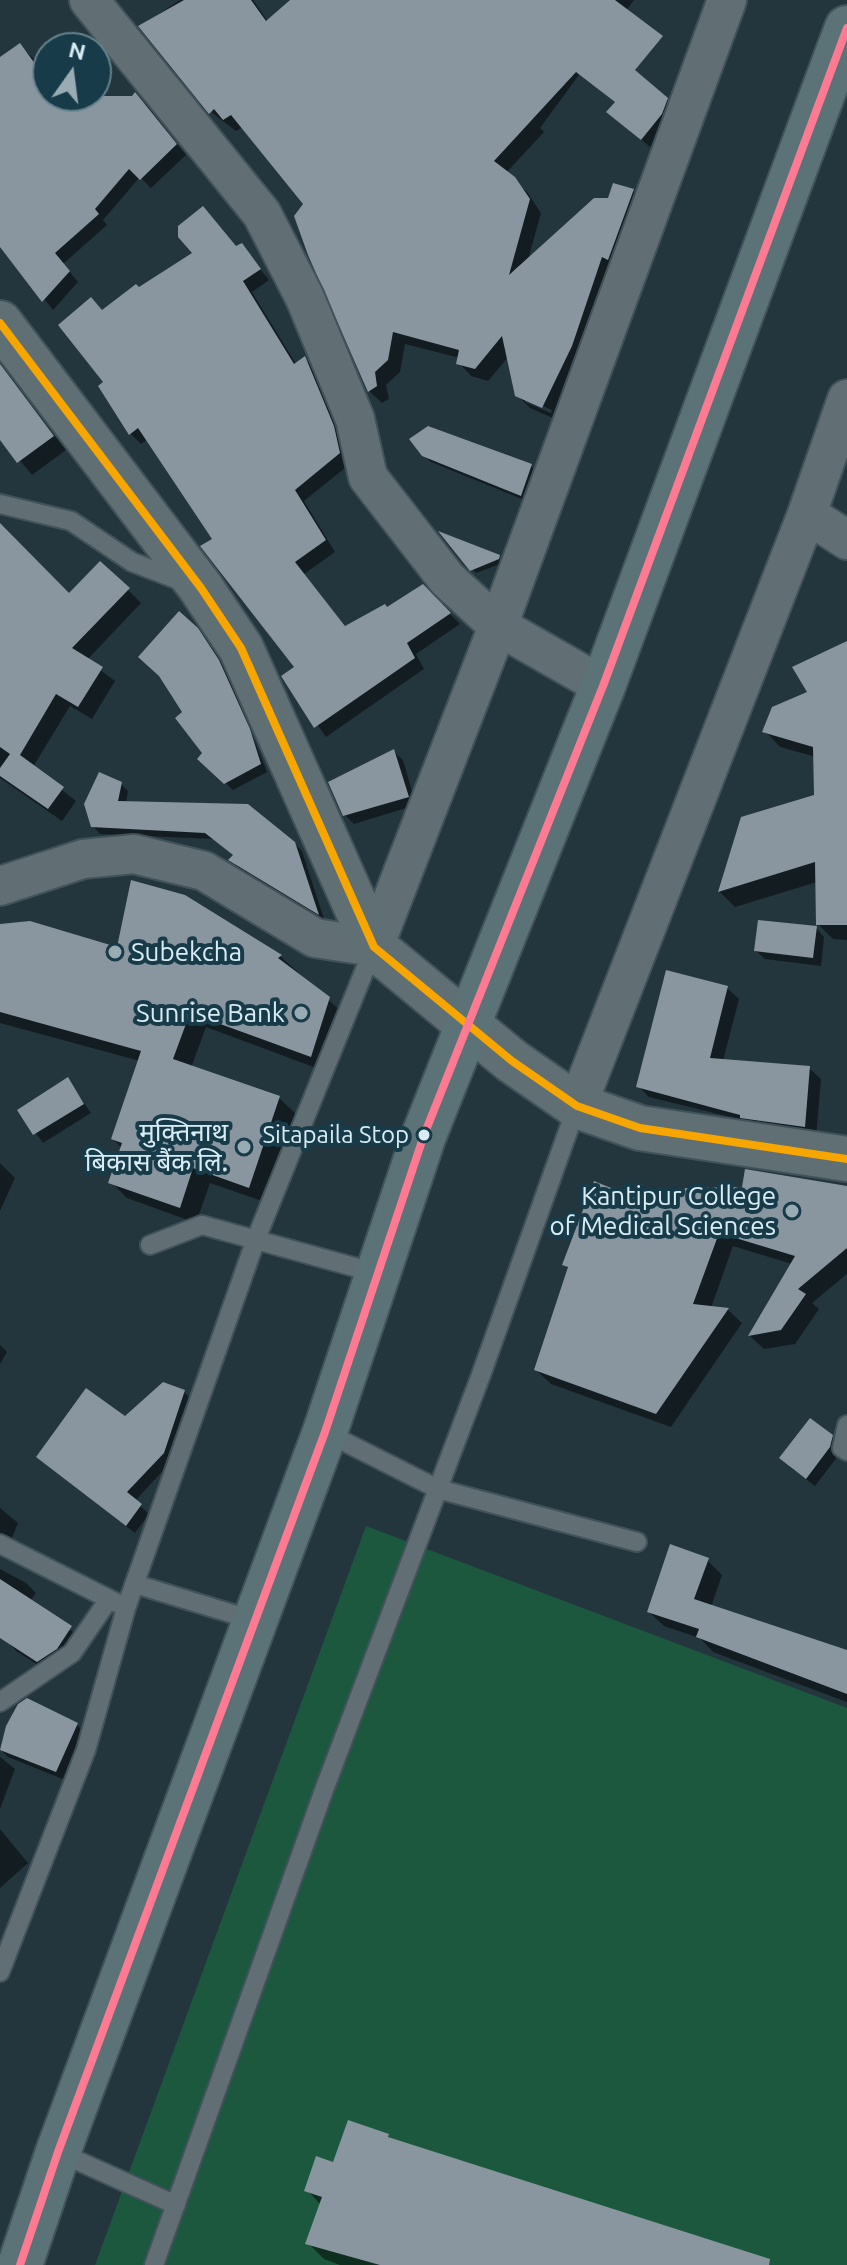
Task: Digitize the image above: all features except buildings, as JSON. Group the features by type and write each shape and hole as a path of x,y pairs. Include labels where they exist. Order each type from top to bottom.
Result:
{"highway":[{"path":"20,2265 58,2152 325,1432 424,1135 603,686 847,28"}],"main road":[{"path":"0,323 201,588 241,648 374,947 467,1025 577,1106 640,1128 847,1159"}],"street":[{"path":"89,0 262,214 305,298 355,419 368,477 447,579 498,626 603,686"},
{"path":"0,886 83,859 134,854 204,871 315,938 374,947 498,626 727,0"},
{"path":"577,1106 843,419"},
{"path":"807,514 847,540"}],"lane":[{"path":"0,504 71,521 132,562 201,588"},
{"path":"0,1972 86,1750 126,1608 256,1239 374,947"},
{"path":"154,2265 324,1790 438,1489 577,1106"},
{"path":"150,1245 202,1225 376,1273"},
{"path":"847,1425 842,1448 847,1451"},
{"path":"325,1432 438,1489 637,1542"},
{"path":"0,1544 126,1608"},
{"path":"135,1584 256,1621"},
{"path":"0,1702 72,1653 109,1599"},
{"path":"58,2152 176,2205"}],"green space":[{"path":"366,1526 847,1708 847,2265 95,2265"}],"transit line":[{"path":"20,2265 58,2152 325,1432 424,1135 603,686 847,28"},
{"path":"0,323 201,588 241,648 374,947 512,1061 577,1106 640,1128 847,1159"}],"place":[{"name":"Subekcha","path":"115,952"},
{"name":"Sunrise Bank","path":"301,1013"},
{"name":"Sitapaila Stop","path":"424,1135"},
{"name":"मुक्तिनाथ बिकास बैंक लि.","path":"244,1147"},
{"name":"Kantipur College of Medical Sciences","path":"792,1211"}]}
